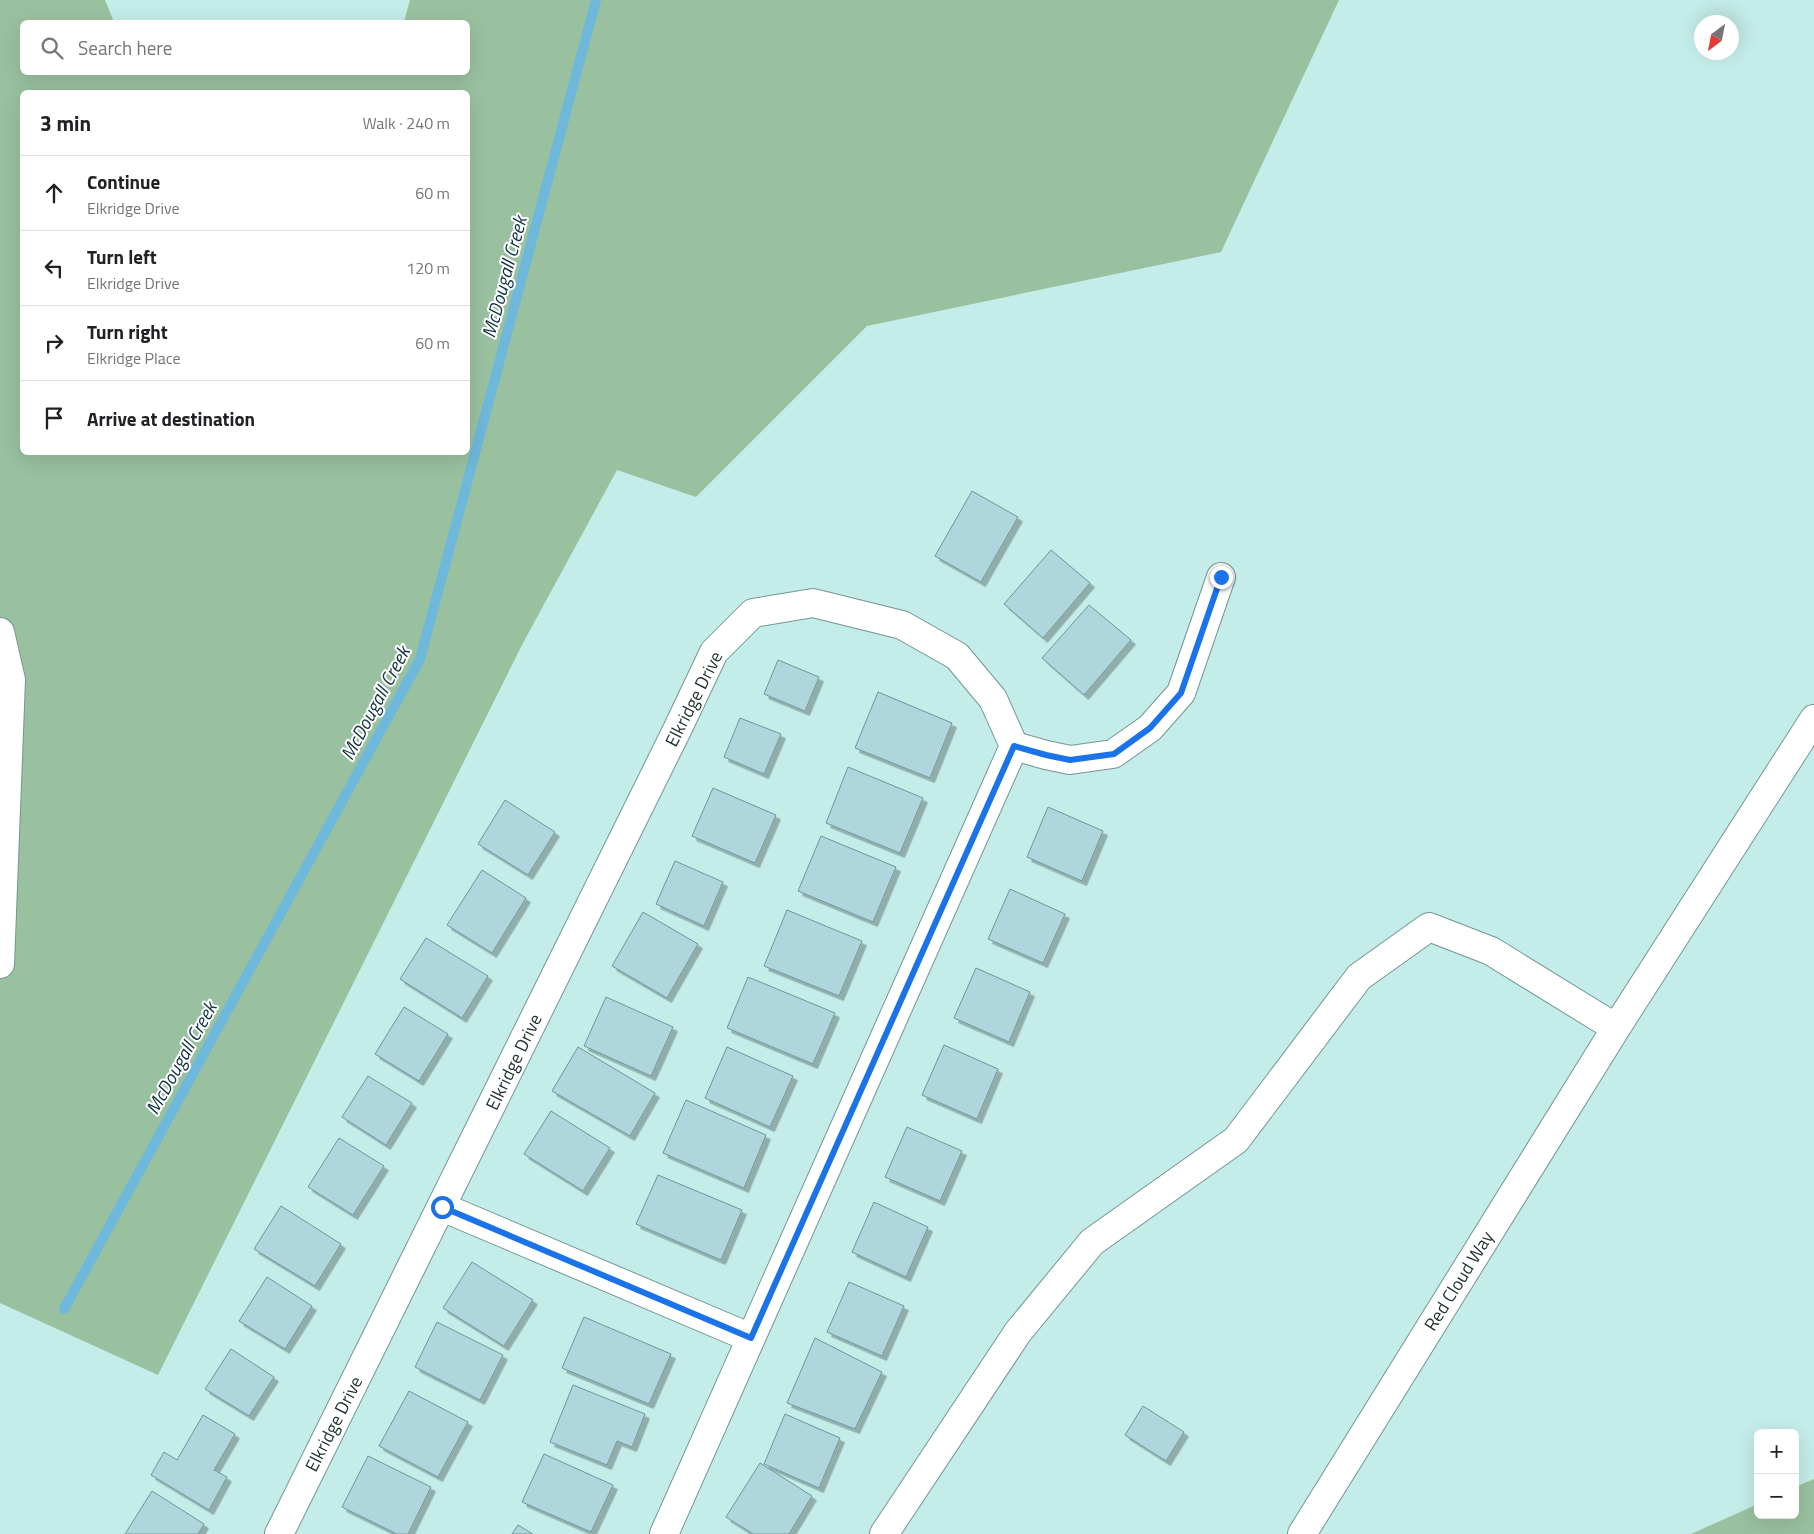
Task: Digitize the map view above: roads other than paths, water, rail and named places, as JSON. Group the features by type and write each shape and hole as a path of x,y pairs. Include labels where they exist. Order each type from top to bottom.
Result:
{"street":[{"path":"664,1534 1014,746 1070,760 1114,754 1150,728 1181,693 1221,577"},
{"name":"Elkridge Drive","path":"279,1534 669,748 714,652 753,613 813,603 902,625 957,656 993,699 1014,746"},
{"path":"0,632 10,680 0,964"},
{"name":"Red Cloud Way","path":"1302,1534 1616,1028 1814,719"},
{"path":"884,1534 1018,1332 1092,1242 1236,1140 1359,977 1430,927 1491,951 1616,1028"},
{"path":"442,1207 751,1338"}],"waterway":[{"name":"McDougall Creek","path":"64,1309 420,659 596,0"}]}
